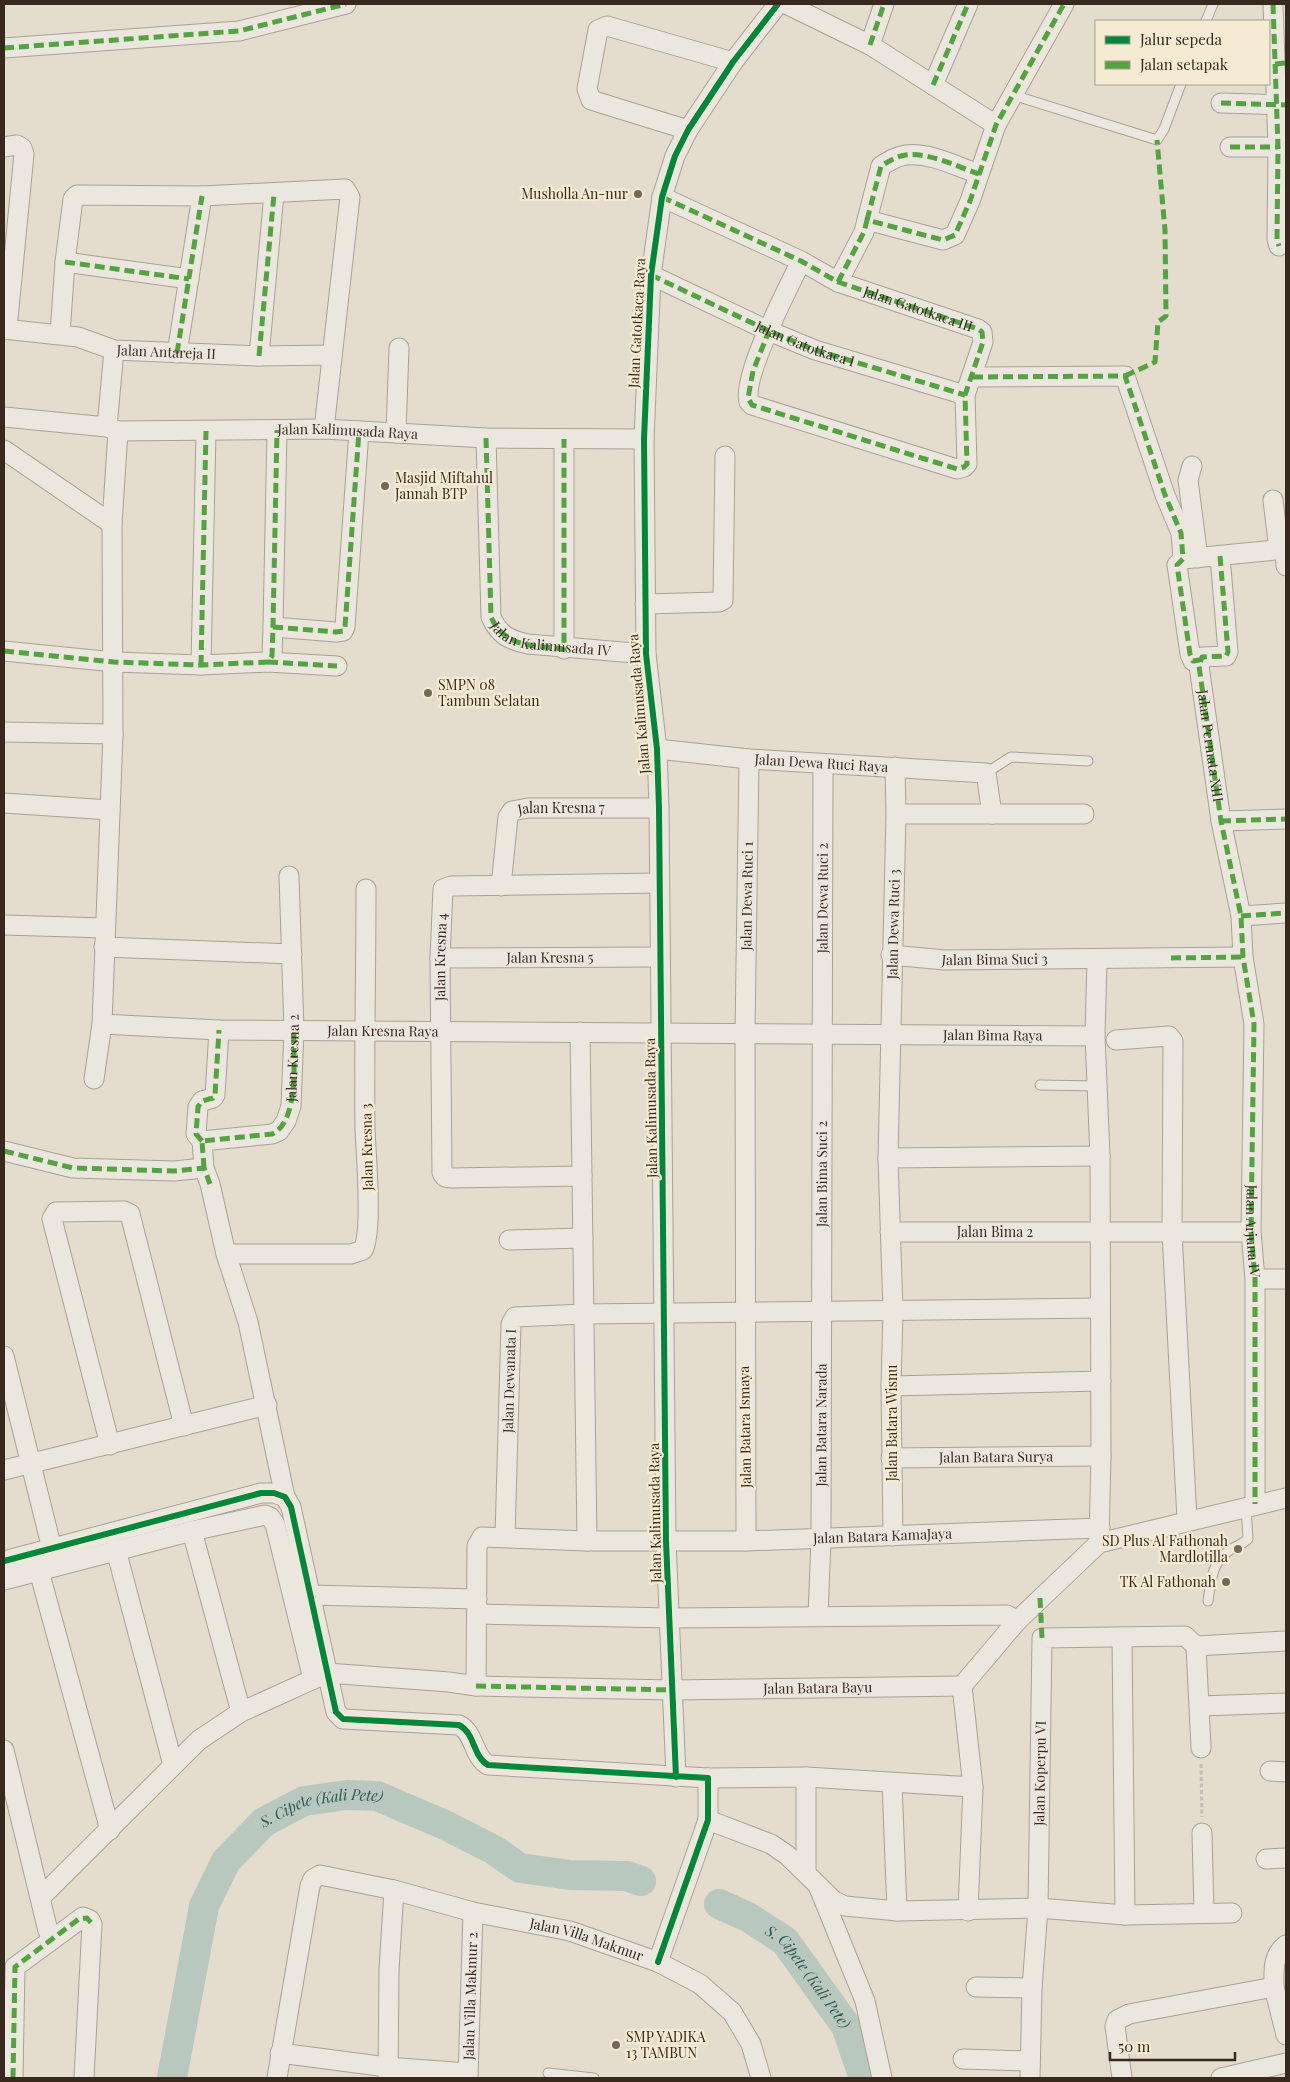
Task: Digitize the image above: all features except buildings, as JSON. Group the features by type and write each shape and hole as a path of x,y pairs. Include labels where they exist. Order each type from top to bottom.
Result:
{"street":[{"name":"Jalan Gatotkaca Raya","path":"644,439 651,274 676,156 688,130 732,62 778,4"},
{"path":"786,4 870,45 996,125"},
{"path":"870,45 884,4"},
{"path":"932,85 968,4"},
{"path":"867,220 943,240 955,235 996,125 1064,4"},
{"path":"1273,4 1280,64 1281,105 1278,147 1277,239 1279,246"},
{"path":"4,48 239,31 338,5"},
{"path":"688,130 591,100 587,89 598,30 607,26 732,62"},
{"path":"1221,103 1281,105"},
{"path":"4,147 17,145 22,148 24,154 5,329"},
{"path":"1230,147 1278,147"},
{"path":"838,282 864,232 881,166 893,159 907,155 924,156 979,174"},
{"path":"60,334 65,262 73,199 77,195 202,196 274,194 340,188 348,192 350,197 324,429"},
{"path":"259,356 274,194"},
{"path":"177,353 202,196"},
{"name":"Jalan Gatotkaca III","path":"667,199 802,261 838,282 978,328 982,332 984,342 965,395 967,464 960,469 752,405 748,398 753,371 769,331"},
{"path":"769,331 802,261"},
{"path":"65,262 189,279"},
{"name":"Jalan Gatotkaca I","path":"651,274 769,331 815,350 965,395"},
{"name":"Jalan Antareja II","path":"5,329 60,334 94,341 114,350 259,356 332,355"},
{"path":"396,433 399,348"},
{"path":"94,1079 102,1024 114,734 112,429 114,350"},
{"path":"972,376 1125,376 1165,495 1191,558"},
{"name":"Jalan Kalimusada Raya","path":"4,417 112,429 206,431 324,429 486,438 644,439 646,654 657,749 659,957 663,1033 666,1541 671,1618 676,1777"},
{"path":"268,662 272,656 277,430"},
{"path":"201,665 206,431"},
{"path":"273,627 343,631 359,431"},
{"name":"Jalan Kalimusada IV","path":"486,438 490,617 497,631 510,640 564,649 646,654"},
{"path":"564,439 564,649"},
{"path":"4,450 112,524"},
{"path":"645,604 719,602 723,600 725,456"},
{"path":"1191,558 1188,480 1192,466"},
{"path":"1220,556 1228,652 1226,656 1202,657 1200,660 1194,661 1190,654 1177,565 1191,558 1220,556 1284,553 1273,500"},
{"path":"4,651 114,662 201,665 268,662 338,666"},
{"name":"Jalan Permata XIII","path":"1200,660 1221,821 1241,916 1243,957"},
{"path":"4,732 114,734"},
{"name":"Jalan Dewa Ruci Raya","path":"657,749 749,759 986,773"},
{"name":"Jalan Dewa Ruci 1","path":"744,1313 745,1034 749,759"},
{"name":"Jalan Dewa Ruci 2","path":"821,1034 823,764"},
{"name":"Jalan Dewa Ruci 3","path":"888,1158 891,955 896,814 895,767"},
{"path":"986,773 992,814"},
{"path":"4,803 110,810"},
{"name":"Jalan Kresna 7","path":"501,886 508,816 512,811 528,808 658,808"},
{"path":"896,814 1084,814"},
{"path":"1221,821 1286,819"},
{"name":"Jalan Kresna 2","path":"202,1141 265,1136 279,1130 286,1121 291,1106 294,1030 289,876"},
{"path":"501,886 659,883"},
{"name":"Jalan Kresna 4","path":"501,886 446,886 443,889 440,958 441,1169 446,1177 582,1176"},
{"path":"366,889 366,1029"},
{"path":"1241,916 1286,913"},
{"path":"4,925 105,928"},
{"path":"104,947 292,954"},
{"name":"Jalan Bima Suci 3","path":"891,955 945,960 1243,957"},
{"name":"Jalan Kresna 5","path":"440,958 659,957"},
{"name":"Jalan Arjuna IV","path":"1243,957 1254,1024 1251,1232 1255,1279 1251,1505"},
{"path":"968,1912 973,1787 962,1686 1017,1621 1099,1535 1101,1381 1100,1156 1095,1036 1097,958"},
{"name":"Jalan Kresna Raya","path":"102,1024 219,1030 366,1029 745,1034"},
{"name":"Jalan Kresna 3","path":"226,1254 351,1254 363,1250 366,1245 367,1221 366,1029"},
{"path":"219,1030 215,1095 202,1101 198,1107 196,1134 202,1141 204,1168 210,1184 226,1254 248,1322 285,1497 291,1507 309,1595 320,1676"},
{"path":"580,1032 587,1542"},
{"name":"Jalan Bima Raya","path":"745,1034 1095,1036"},
{"name":"Jalan Bima Suci 2","path":"821,1034 821,1312"},
{"path":"1116,1040 1169,1036 1173,1041 1172,1232 1187,1520"},
{"path":"4,1151 72,1168 165,1171 204,1168"},
{"path":"888,1158 1100,1156"},
{"name":"Jalan Batara Wisnu","path":"888,1158 894,1311 891,1386 893,1536"},
{"path":"110,1445 52,1218 56,1212 124,1211 130,1214 184,1426"},
{"name":"Jalan Bima 2","path":"890,1232 1251,1232"},
{"path":"509,1240 583,1238"},
{"path":"1255,1279 1286,1279"},
{"name":"Jalan Dewanata I","path":"505,1537 511,1324 515,1317 584,1314 1100,1308"},
{"name":"Jalan Batara Narada","path":"818,1616 821,1539 821,1312"},
{"name":"Jalan Batara Ismaya","path":"744,1313 746,1540"},
{"path":"4,1356 52,1549"},
{"path":"891,1386 1101,1381"},
{"path":"4,1470 267,1405"},
{"name":"Jalan Batara Surya","path":"891,1458 1101,1456"},
{"path":"4,1561 261,1493 274,1493 285,1497"},
{"name":"Jalan Batara KamaJaya","path":"477,1606 477,1546 479,1540 487,1536 587,1542 821,1539 893,1536 1099,1535 1187,1520 1286,1498"},
{"path":"4,1580 256,1515 270,1517 275,1524 320,1676 336,1712 342,1719 459,1725 466,1730 482,1760 488,1765 676,1777 806,1777 973,1787"},
{"path":"192,1531 241,1712"},
{"path":"116,1550 173,1765"},
{"path":"39,1571 110,1830"},
{"path":"309,1595 671,1618 1007,1614 1017,1621"},
{"path":"476,1686 477,1606"},
{"path":"1126,1915 1122,1637 1185,1636 1196,1646 1201,1748"},
{"name":"Jalan Koperpu VI","path":"1030,2070 1032,1988 1038,1908 1042,1638 1122,1637"},
{"path":"1196,1646 1286,1642"},
{"path":"41,1897 173,1765 214,1728 241,1712 320,1676"},
{"name":"Jalan Batara Bayu","path":"320,1676 449,1682 476,1686 673,1690 962,1686"},
{"path":"1200,1706 1286,1703"},
{"path":"4,1750 12,1821 41,1897 48,1931"},
{"path":"806,1777 806,1872"},
{"path":"658,1962 708,1820 708,1778"},
{"path":"892,1783 897,1911"},
{"path":"708,1820 771,1844 788,1855 806,1872 818,1887 845,1906 897,1911 968,1912 1038,1908 1126,1915 1232,1913"},
{"path":"1202,1833 1204,1913"},
{"path":"1266,1859 1286,1858"},
{"name":"Jalan Villa Makmur","path":"280,2053 310,1886 313,1879 320,1875 326,1875 394,1890 473,1912 570,1931 658,1962 700,1984 732,2012 751,2044 761,2078"},
{"path":"818,1887 865,2001 882,2078"},
{"path":"388,2072 389,1970 394,1890"},
{"name":"Jalan Villa Makmur 2","path":"468,2076 473,1912"},
{"path":"13,2078 15,1967 83,1917 90,1920 92,1924 84,2078"},
{"path":"1286,1945 1277,1952 1274,1963 1274,1987 1286,2035"},
{"path":"976,1987 1032,1988"},
{"path":"1122,2078 1115,2026 1117,2020 1122,2017 1274,1987"},
{"path":"277,2078 280,2053 388,2072 468,2076"},
{"path":"963,2059 1030,2070"},
{"path":"1221,2078 1286,2063"}],"lane":[{"path":"1206,20 1213,4"},
{"path":"1013,96 1157,140 1164,129 1180,85"},
{"path":"986,773 1011,757 1088,761"},
{"path":"1040,1085 1097,1086"},
{"path":"1208,1601 1214,1570 1218,1561 1230,1550 1248,1539 1251,1505"},
{"path":"548,2073 594,2078"}],"path":[{"path":"1201,1748 1202,1833"}],"waterway":[{"name":"S. Cipete (Kali Pete)","path":"172,2078 204,1906 226,1861 264,1822 304,1801 347,1795 377,1796 445,1825 494,1850 520,1868 570,1875 627,1876 641,1881"},
{"name":"S. Cipete (Kali Pete)","path":"719,1904 748,1917 785,1941 846,2026 864,2078"}],"marked path":[{"path":"4,48 239,31 346,4"},
{"path":"870,45 884,4"},
{"path":"933,85 968,4"},
{"path":"838,282 864,232 867,220 943,240 955,235 970,201 996,125 1064,4"},
{"path":"1273,4 1278,147 1277,239 1279,246"},
{"path":"1275,64 1286,63"},
{"path":"1221,103 1286,105"},
{"path":"1125,376 1155,362 1158,322 1166,316 1165,230 1157,140"},
{"path":"1230,147 1278,147"},
{"path":"867,220 881,166 896,158 906,155 924,156 979,174"},
{"path":"259,356 274,194"},
{"path":"177,353 202,196"},
{"path":"662,197 801,261 838,282 978,329 982,332 983,342 965,395 967,464 957,469 752,405 748,398 753,371 769,331"},
{"path":"65,262 189,279"},
{"path":"651,275 769,331 815,350 965,395"},
{"path":"973,377 1125,376 1165,495 1181,533 1183,559 1177,565 1190,654 1193,661 1200,660"},
{"path":"4,651 114,662 201,665 268,662 272,656 277,430"},
{"path":"201,665 206,431"},
{"path":"273,627 336,632 343,631 345,627 359,431"},
{"path":"486,438 491,617 504,635 512,640 531,645 564,649 564,439"},
{"path":"1220,556 1228,652 1226,656 1202,657 1199,666 1221,821 1241,916 1243,957 1254,1024 1251,1232 1255,1279 1255,1504"},
{"path":"268,662 337,666"},
{"path":"1221,821 1286,819"},
{"path":"1241,916 1286,913"},
{"path":"1171,958 1243,957"},
{"path":"202,1141 196,1134 198,1107 202,1101 213,1098 215,1095 219,1030"},
{"path":"204,1168 202,1141 272,1134 281,1127 291,1103 294,1072 294,1030"},
{"path":"4,1151 73,1168 174,1171 204,1168 210,1184"},
{"path":"1040,1598 1042,1638"},
{"path":"476,1686 673,1690"},
{"path":"13,2078 15,1967 79,1919 87,1918 92,1924"}],"cycle path":[{"path":"676,1777 666,1541 659,808 657,749 646,654 644,439 651,275 662,197 675,156 688,130 733,62 778,4"},
{"path":"4,1561 261,1493 274,1493 285,1497 291,1507 336,1712 343,1719 459,1725 468,1734 479,1756 488,1765 708,1778 708,1820 658,1962"}],"place":[{"name":"Musholla An-nur","path":"638,194"},
{"name":"Masjid Miftahul Jannah BTP","path":"385,486"},
{"name":"SMPN 08 Tambun Selatan","path":"428,693"},
{"name":"SD Plus Al Fathonah Mardlotilla","path":"1238,1549"},
{"name":"TK Al Fathonah","path":"1226,1582"},
{"name":"SMP YADIKA 13 TAMBUN","path":"616,2045"}]}
